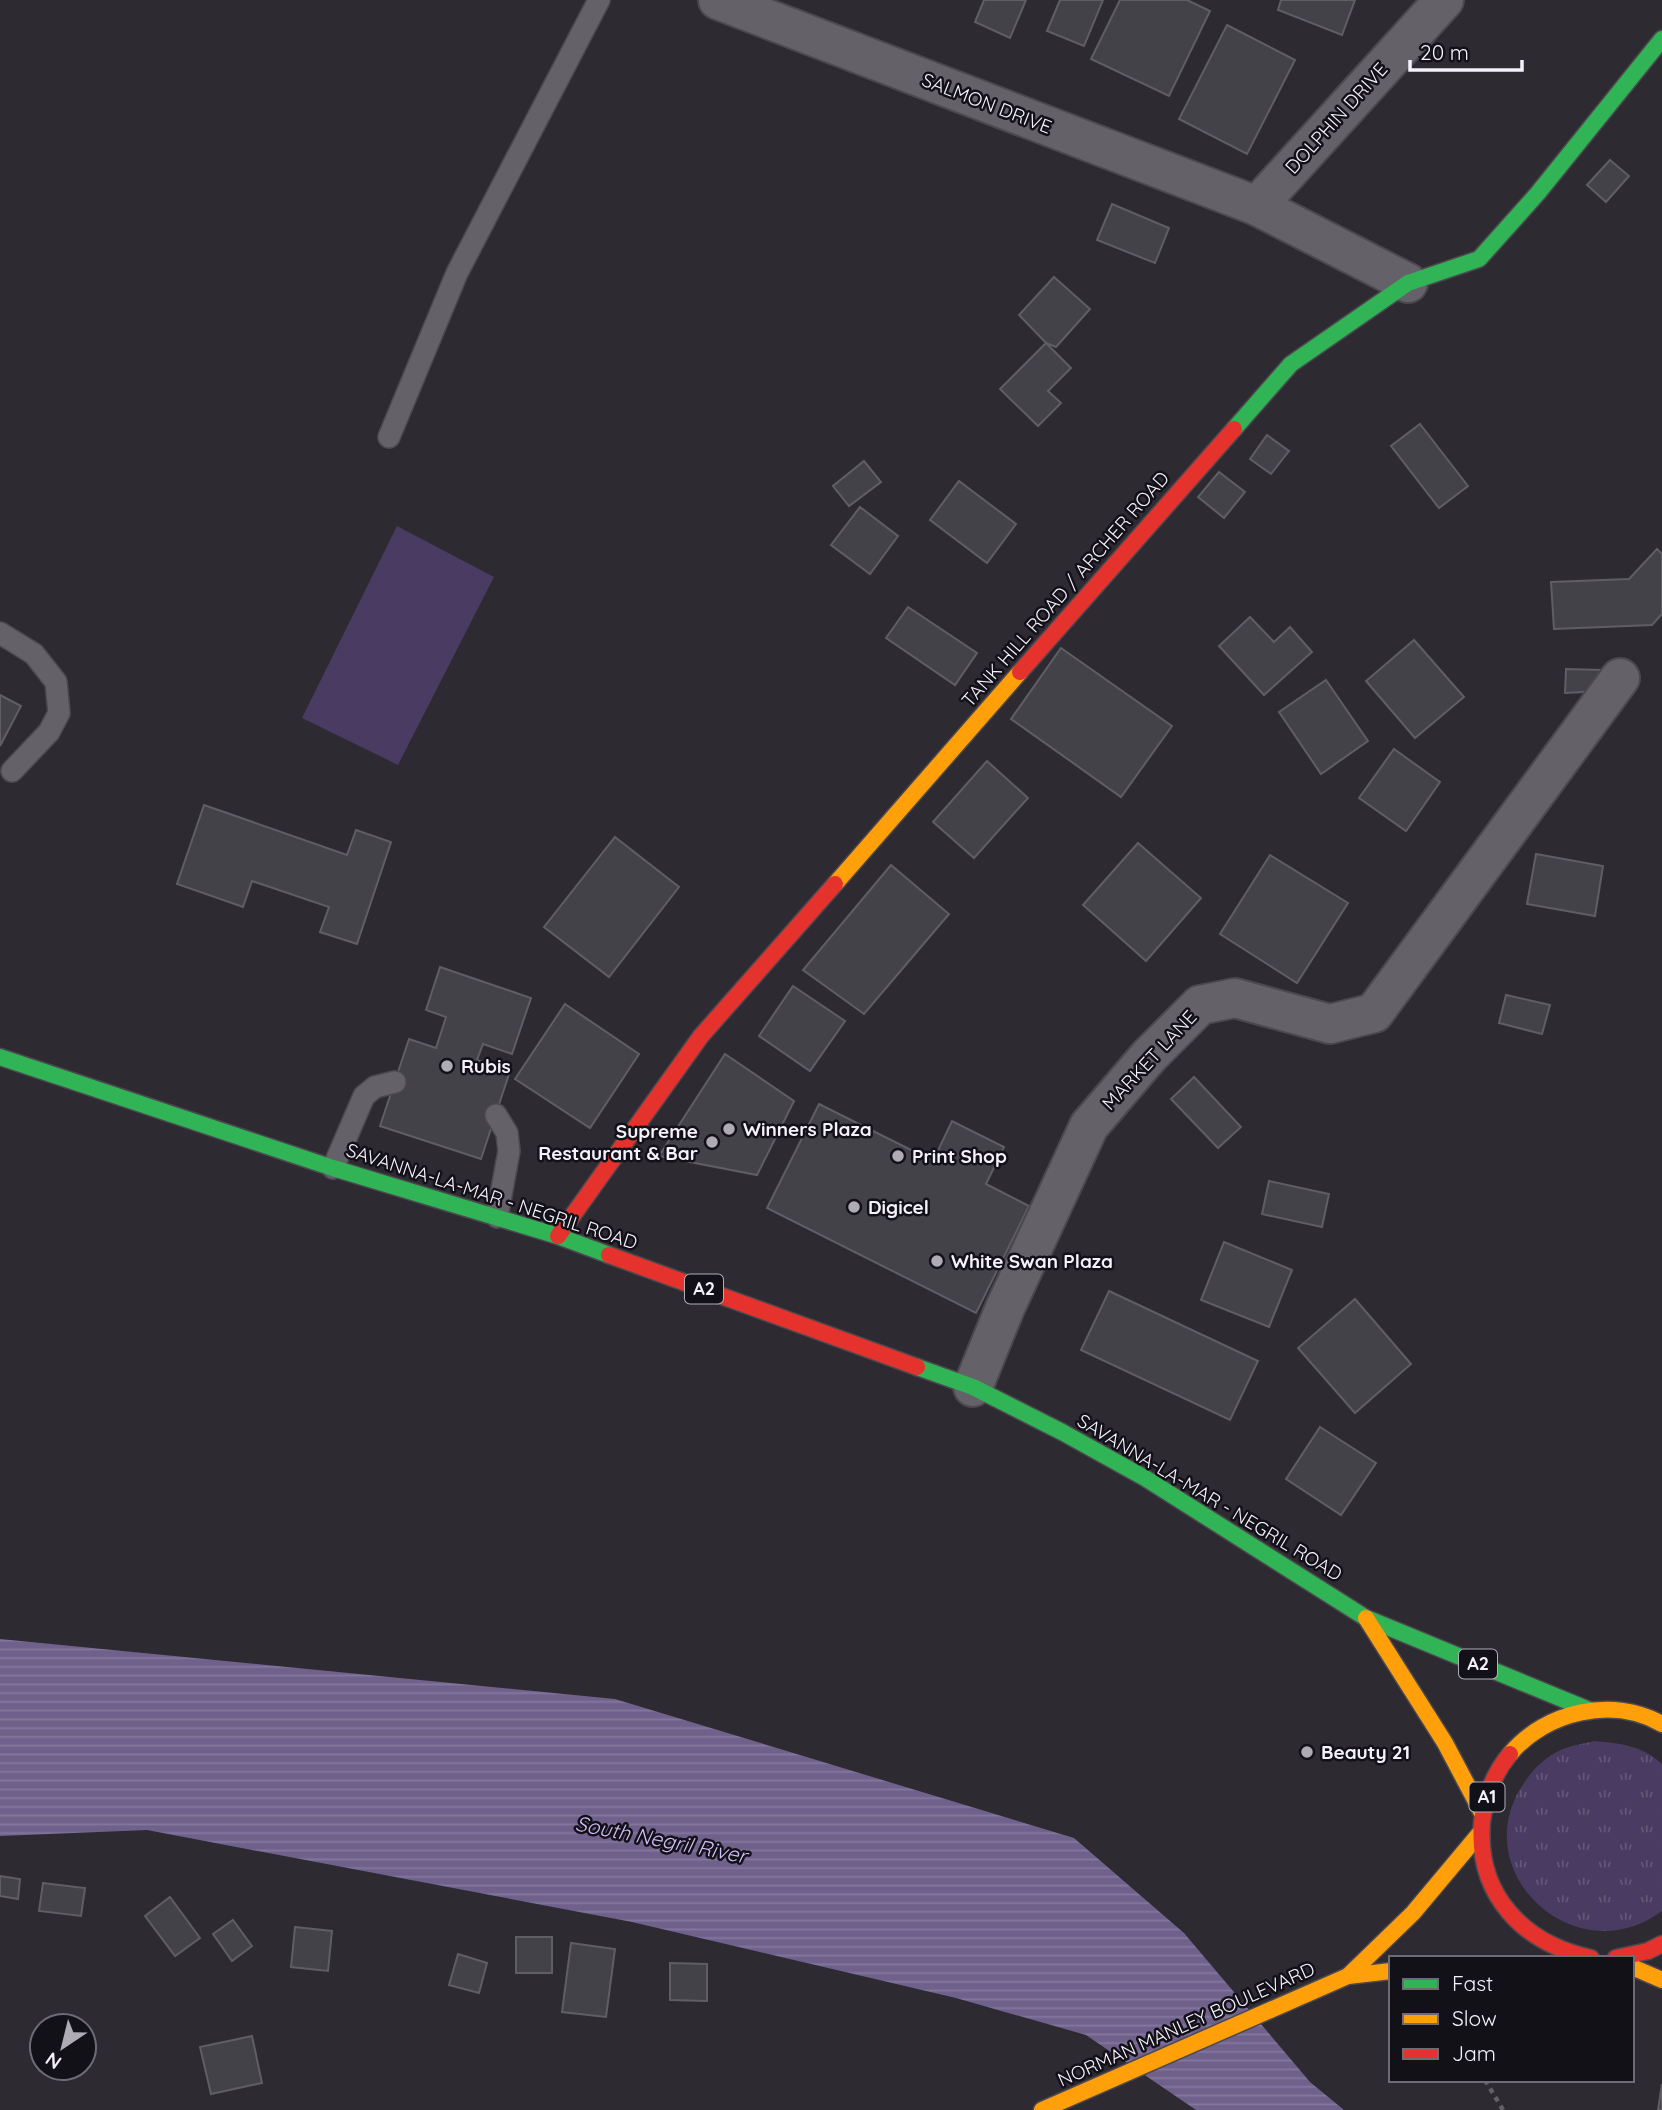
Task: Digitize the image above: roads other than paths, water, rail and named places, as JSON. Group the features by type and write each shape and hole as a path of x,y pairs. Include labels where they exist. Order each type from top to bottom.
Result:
{"main road":[{"name":"TANK HILL ROAD / ARCHER ROAD","path":"558,1236 701,1036 1291,364 1408,283 1479,259 1538,193 1662,39"},
{"name":"SAVANNA-LA-MAR - NEGRIL ROAD","path":"0,1057 333,1168 558,1236 973,1387 1144,1478 1366,1618 1589,1710"},
{"name":"SAVANNA-LA-MAR - NEGRIL ROAD","path":"1366,1618 1446,1743 1482,1813"},
{"name":"A1","path":"1570,1954 1534,1936 1505,1908 1486,1872 1480,1833 1482,1813 1491,1782 1508,1755 1531,1733 1559,1718 1589,1710 1624,1711 1662,1724"},
{"name":"NORMAN MANLEY BOULEVARD","path":"1348,1976 1413,1913 1480,1833"},
{"path":"1625,1956 1648,1951 1662,1944"},
{"name":"A1","path":"1543,1956 1580,1956"},
{"path":"1634,1968 1662,1980"},
{"name":"NORMAN MANLEY BOULEVARD","path":"1042,2110 1348,1976 1389,1971"}],"street":[{"name":"SALMON DRIVE","path":"718,0 1257,206 1408,283"},
{"name":"DOLPHIN DRIVE","path":"1257,206 1444,0"},
{"name":"MARKET LANE","path":"973,1387 1005,1308 1089,1126 1149,1056 1200,1005 1235,998 1330,1024 1374,1013 1620,678"}],"lane":[{"path":"389,436 457,273 599,0"},
{"path":"0,633 34,654 56,682 59,713 49,732 12,771"},
{"path":"333,1168 365,1096 375,1087 395,1082"},
{"path":"496,1115 507,1133 509,1151 497,1217"}],"water":[{"name":"South Negril River","path":"0,1639 615,1699 1074,1838 1184,1933 1310,2082 1344,2110 1196,2110 1086,2035 956,1998 632,1922 147,1830 0,1836"}],"place":[{"name":"Rubis","path":"447,1066"},
{"name":"Winners Plaza","path":"729,1129"},
{"name":"Supreme Restaurant & Bar","path":"712,1142"},
{"name":"Print Shop","path":"898,1156"},
{"name":"Digicel","path":"854,1207"},
{"name":"White Swan Plaza","path":"937,1261"},
{"name":"Beauty 21","path":"1307,1752"}]}
